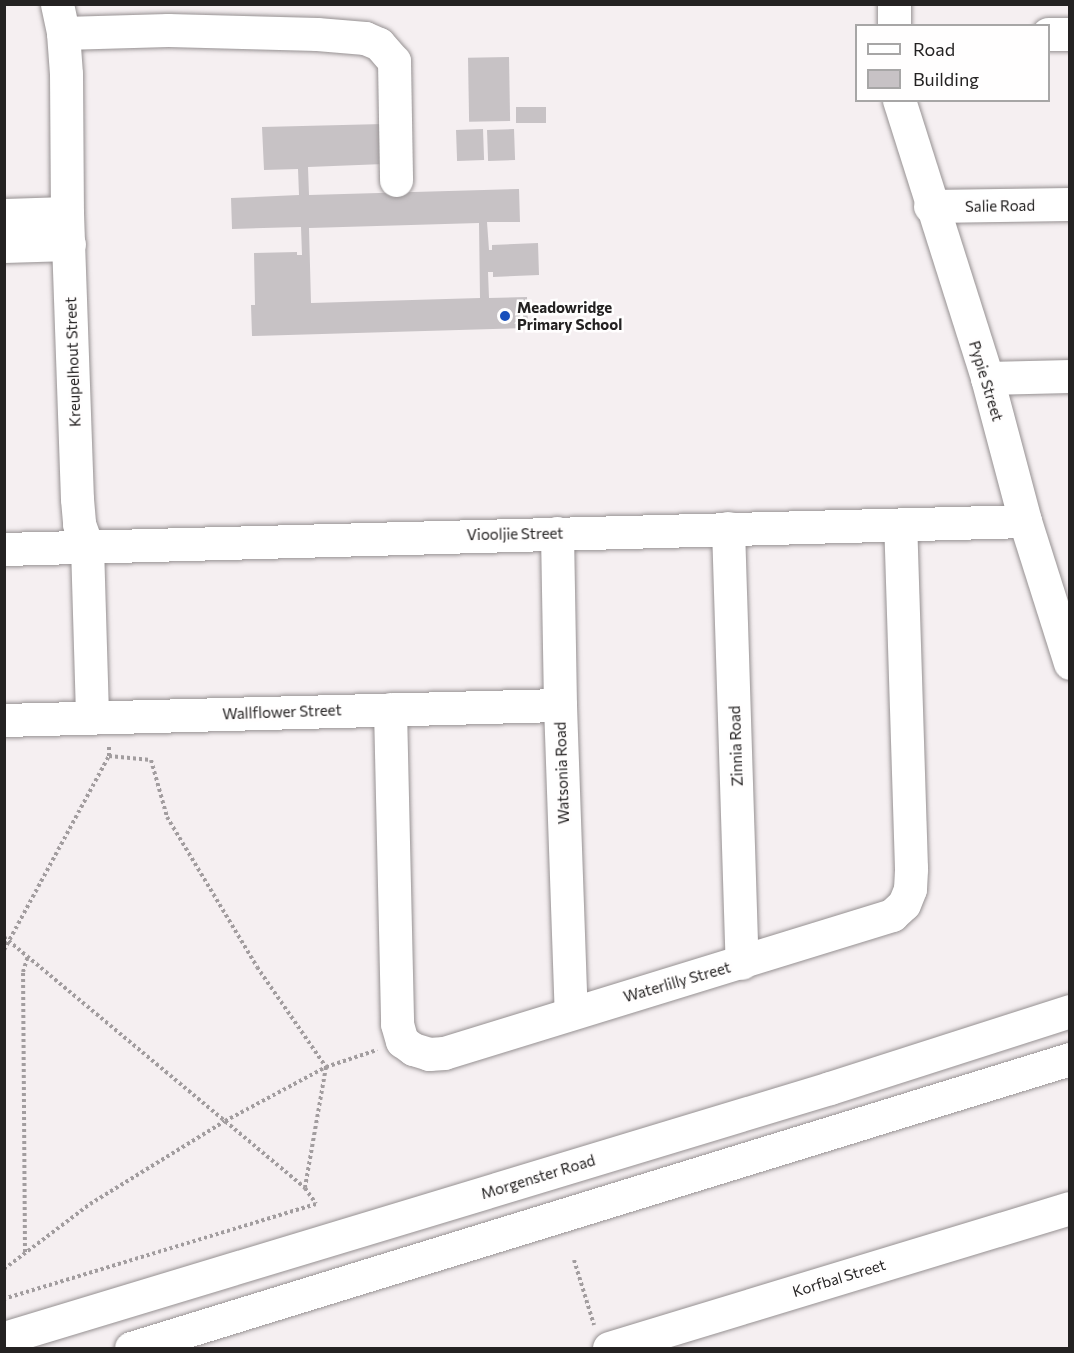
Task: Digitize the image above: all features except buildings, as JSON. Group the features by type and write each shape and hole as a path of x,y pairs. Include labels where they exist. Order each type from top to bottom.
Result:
{"street":[{"path":"894,4 894,24"},
{"path":"60,19 168,30 317,34 365,38 380,44 394,61 396,180"},
{"name":"Kreupelhout Street","path":"60,19 77,499 79,524 87,546 92,718"},
{"path":"1050,34 1070,34"},
{"name":"Pypie Street","path":"900,102 930,206 987,378 1025,521 1070,663"},
{"name":"Salie Road","path":"930,206 1070,204"},
{"path":"4,215 68,229"},
{"path":"4,246 68,229"},
{"path":"987,378 1070,376"},
{"name":"Viooljie Street","path":"4,549 1025,521"},
{"name":"Waterlilly Street","path":"402,1041 429,1054 444,1053 892,915 904,904 910,889 900,525"},
{"name":"Zinnia Road","path":"728,528 742,963"},
{"name":"Watsonia Road","path":"557,533 570,1013"},
{"name":"Wallflower Street","path":"4,720 560,705"},
{"path":"390,709 397,1024 402,1041"},
{"name":"Morgenster Road","path":"4,1338 818,1091 1070,1011"},
{"path":"131,1348 1070,1059"},
{"name":"Korfbal Street","path":"602,1338 659,1341 1070,1208"}],"path":[{"path":"4,950 109,756 151,760 167,817 257,967 326,1067 305,1188"},
{"path":"4,937 305,1188 316,1204 4,1299"},
{"path":"25,1253 24,972 27,956"},
{"path":"4,1269 90,1204 225,1121 326,1067 402,1041"},
{"path":"574,1260 602,1338"}],"place":[{"name":"Meadowridge Primary School","path":"505,316"}]}
